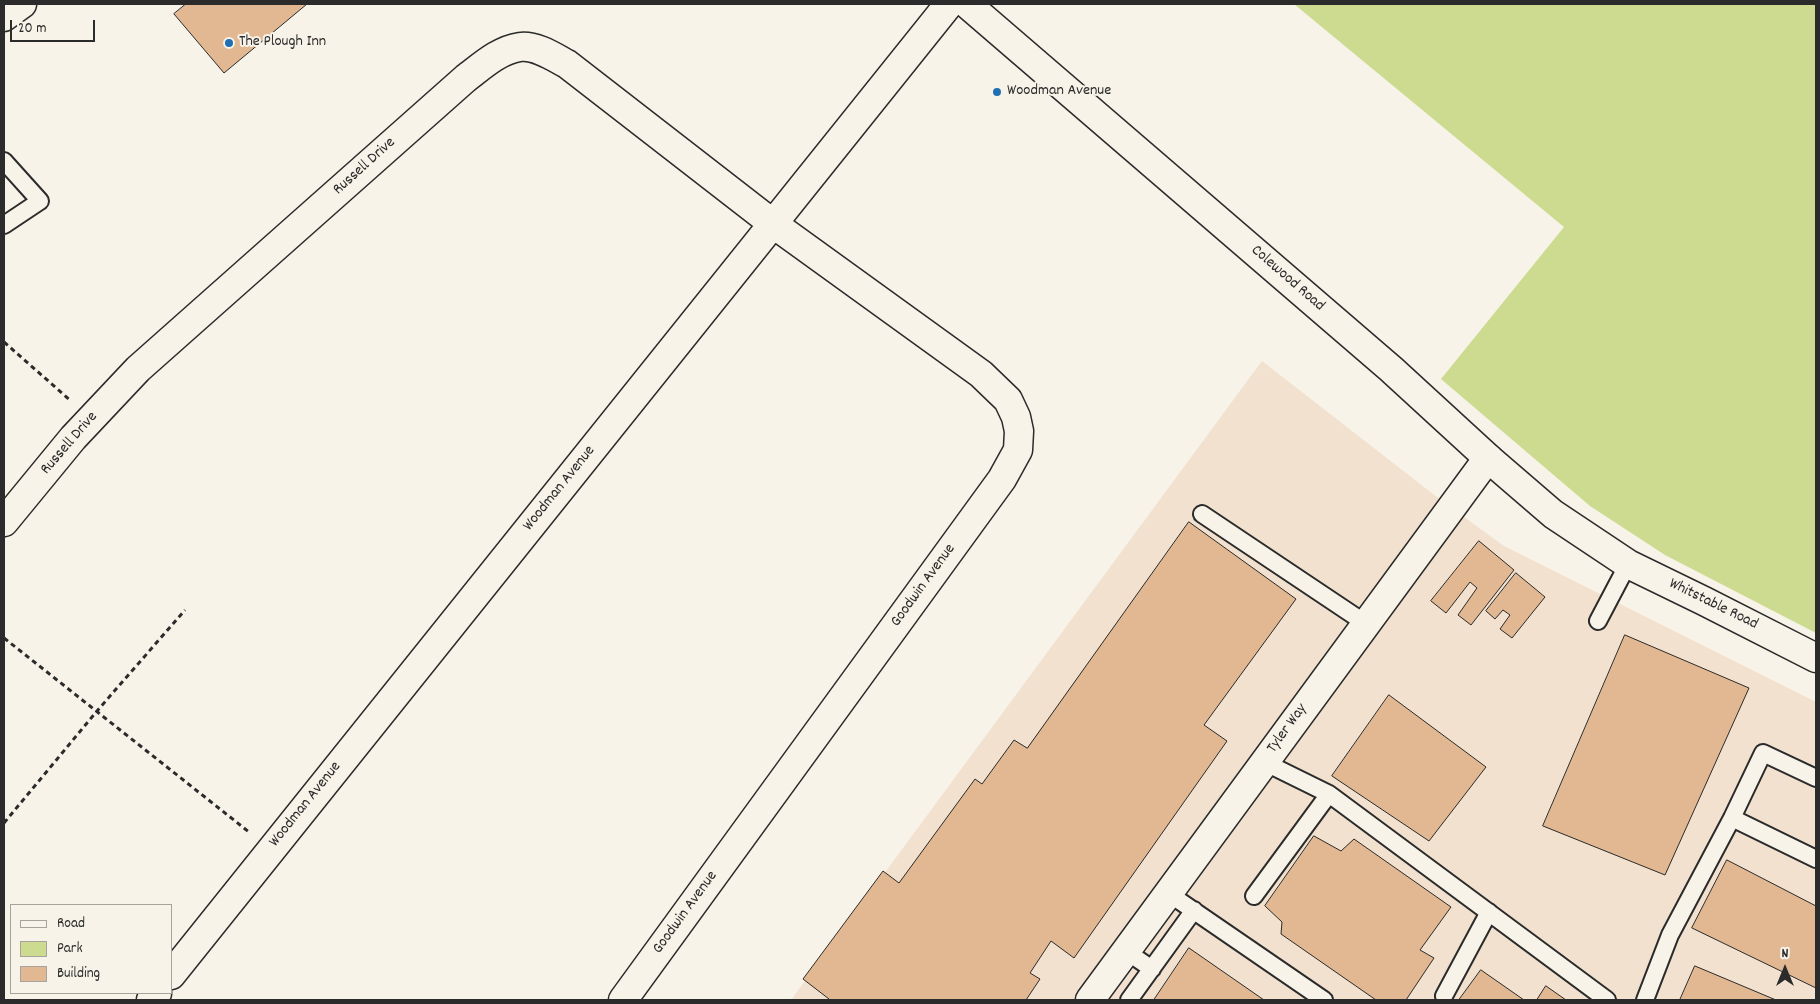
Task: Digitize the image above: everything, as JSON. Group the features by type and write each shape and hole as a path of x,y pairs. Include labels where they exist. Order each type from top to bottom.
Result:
{"street":[{"path":"4,17 22,4"},
{"name":"Woodman Avenue","path":"172,974 949,4"},
{"name":"Colewood Road","path":"966,4 1391,370 1553,514 1618,558"},
{"name":"Russell Drive","path":"4,522 73,438 138,368 466,78 497,55 521,47 540,51 568,64 772,223"},
{"name":"Goodwin Avenue","path":"623,1000 1002,480 1018,450 1019,431 1016,417 1008,400 981,374 772,223"},
{"name":"Tyler Way","path":"1090,1000 1488,458"},
{"name":"Whitstable Road","path":"1618,558 1816,658"}],"lane":[{"path":"4,161 40,200 4,225"},
{"path":"1202,514 1366,623"},
{"path":"1598,622 1618,558"},
{"path":"1645,1000 1670,935 1732,818 1763,753 1816,778"},
{"path":"1264,762 1330,794 1607,1000"},
{"path":"1254,896 1330,794"},
{"path":"1732,818 1816,859"},
{"path":"1168,893 1324,1000"},
{"path":"1130,1000 1194,910"},
{"path":"1444,996 1489,912"},
{"path":"1126,951 1152,969"}],"path":[{"path":"4,342 91,419"},
{"path":"4,823 97,711 186,610"},
{"path":"4,638 271,850"}],"shaded area":[{"path":"1262,361 1442,501 1504,546 1816,702 1816,1000 791,1000"}],"green space":[{"path":"1294,4 1816,4 1816,633 1665,555 1590,506 1441,379 1564,227"}],"building":[{"name":"The Plough Inn","path":"186,4 307,4 224,73 174,14"},
{"path":"1189,522 1296,599 1204,725 1227,741 1074,958 1051,941 1030,973 1040,979 1026,1000 828,1000 803,979 883,871 899,883 975,779 982,784 1014,740 1027,748"},
{"path":"1479,541 1514,570 1471,625 1458,615 1477,588 1470,582 1446,613 1431,601"},
{"path":"1516,573 1545,597 1512,638 1500,629 1510,615 1503,610 1495,619 1486,611"},
{"path":"1625,635 1749,688 1665,875 1543,826"},
{"path":"1389,695 1486,767 1429,841 1332,776"},
{"path":"1314,836 1341,851 1354,839 1451,907 1420,950 1434,958 1406,1000 1376,1000 1281,934 1282,922 1265,906"},
{"path":"1727,860 1816,906 1816,988 1692,928"},
{"path":"1189,948 1264,1000 1154,1000"},
{"path":"1695,966 1776,1000 1680,1000"},
{"path":"1481,970 1524,1000 1459,1000"},
{"path":"1546,986 1566,1000 1537,1000"}],"place":[{"name":"The Plough Inn","path":"229,43"},
{"name":"Woodman Avenue","path":"997,92"}]}
